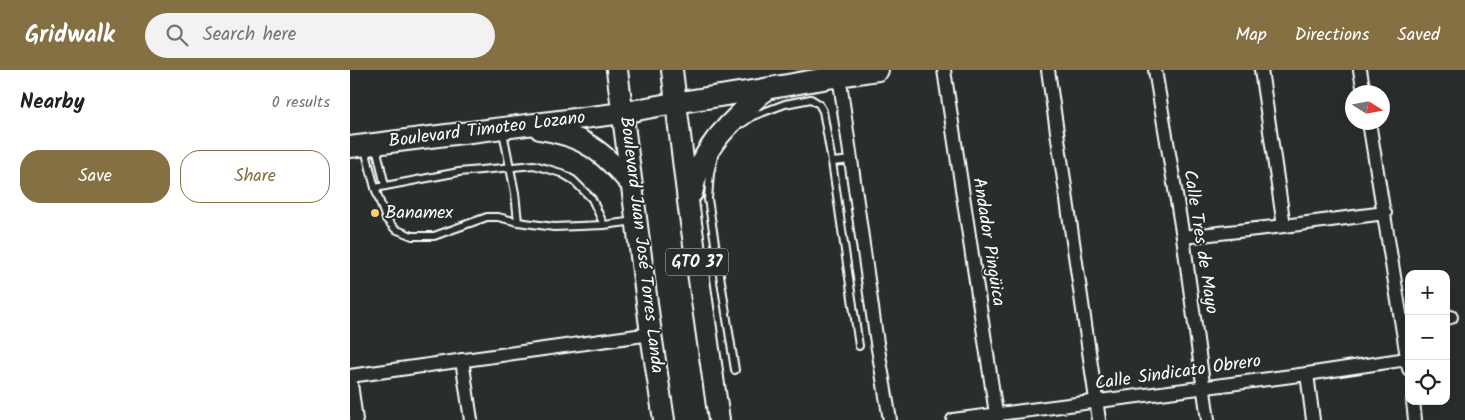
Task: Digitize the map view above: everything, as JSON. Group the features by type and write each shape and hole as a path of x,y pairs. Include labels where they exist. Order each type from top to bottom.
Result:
{"main road":[{"name":"Boulevard Juan José Torres Landa","path":"617,70 664,420"},
{"name":"GTO 37","path":"672,70 689,209 719,420"},
{"name":"Boulevard Timoteo Lozano","path":"363,145 624,114 651,107 878,70"},
{"path":"689,209 700,164 710,147 721,132 766,89"},
{"path":"510,127 556,131 578,138 609,160 632,185"}],"street":[{"name":"Andador Pingüica","path":"944,70 996,417"},
{"path":"1048,70 1099,420"},
{"name":"Calle Tres de Mayo","path":"1155,70 1183,237 1208,420"},
{"path":"1261,70 1284,226"},
{"path":"1360,70 1363,85"},
{"path":"839,75 890,420"},
{"path":"1370,130 1405,322"},
{"path":"1183,237 1385,213"},
{"path":"356,420 350,376 651,334"},
{"path":"462,360 471,420"},
{"name":"Calle Sindicato Obrero","path":"953,420 996,417 1307,374 1405,364"},
{"path":"1307,374 1313,420"},
{"path":"1413,405 1415,420"}],"lane":[{"path":"739,126 753,116 785,104 811,99 816,102 822,111 832,162 859,346"},
{"path":"510,127 509,167 515,193 518,222"},
{"path":"725,140 718,147 714,157 710,173 708,199 735,370"},
{"path":"363,145 385,186"},
{"path":"363,145 386,219 395,229 412,236 434,236 487,217 498,217 554,227 604,225 637,221"},
{"path":"832,162 852,160"},
{"path":"375,188 459,172 534,165 561,173 573,180 592,199 604,225"}],"place":[{"name":"Banamex","path":"375,213"}]}
